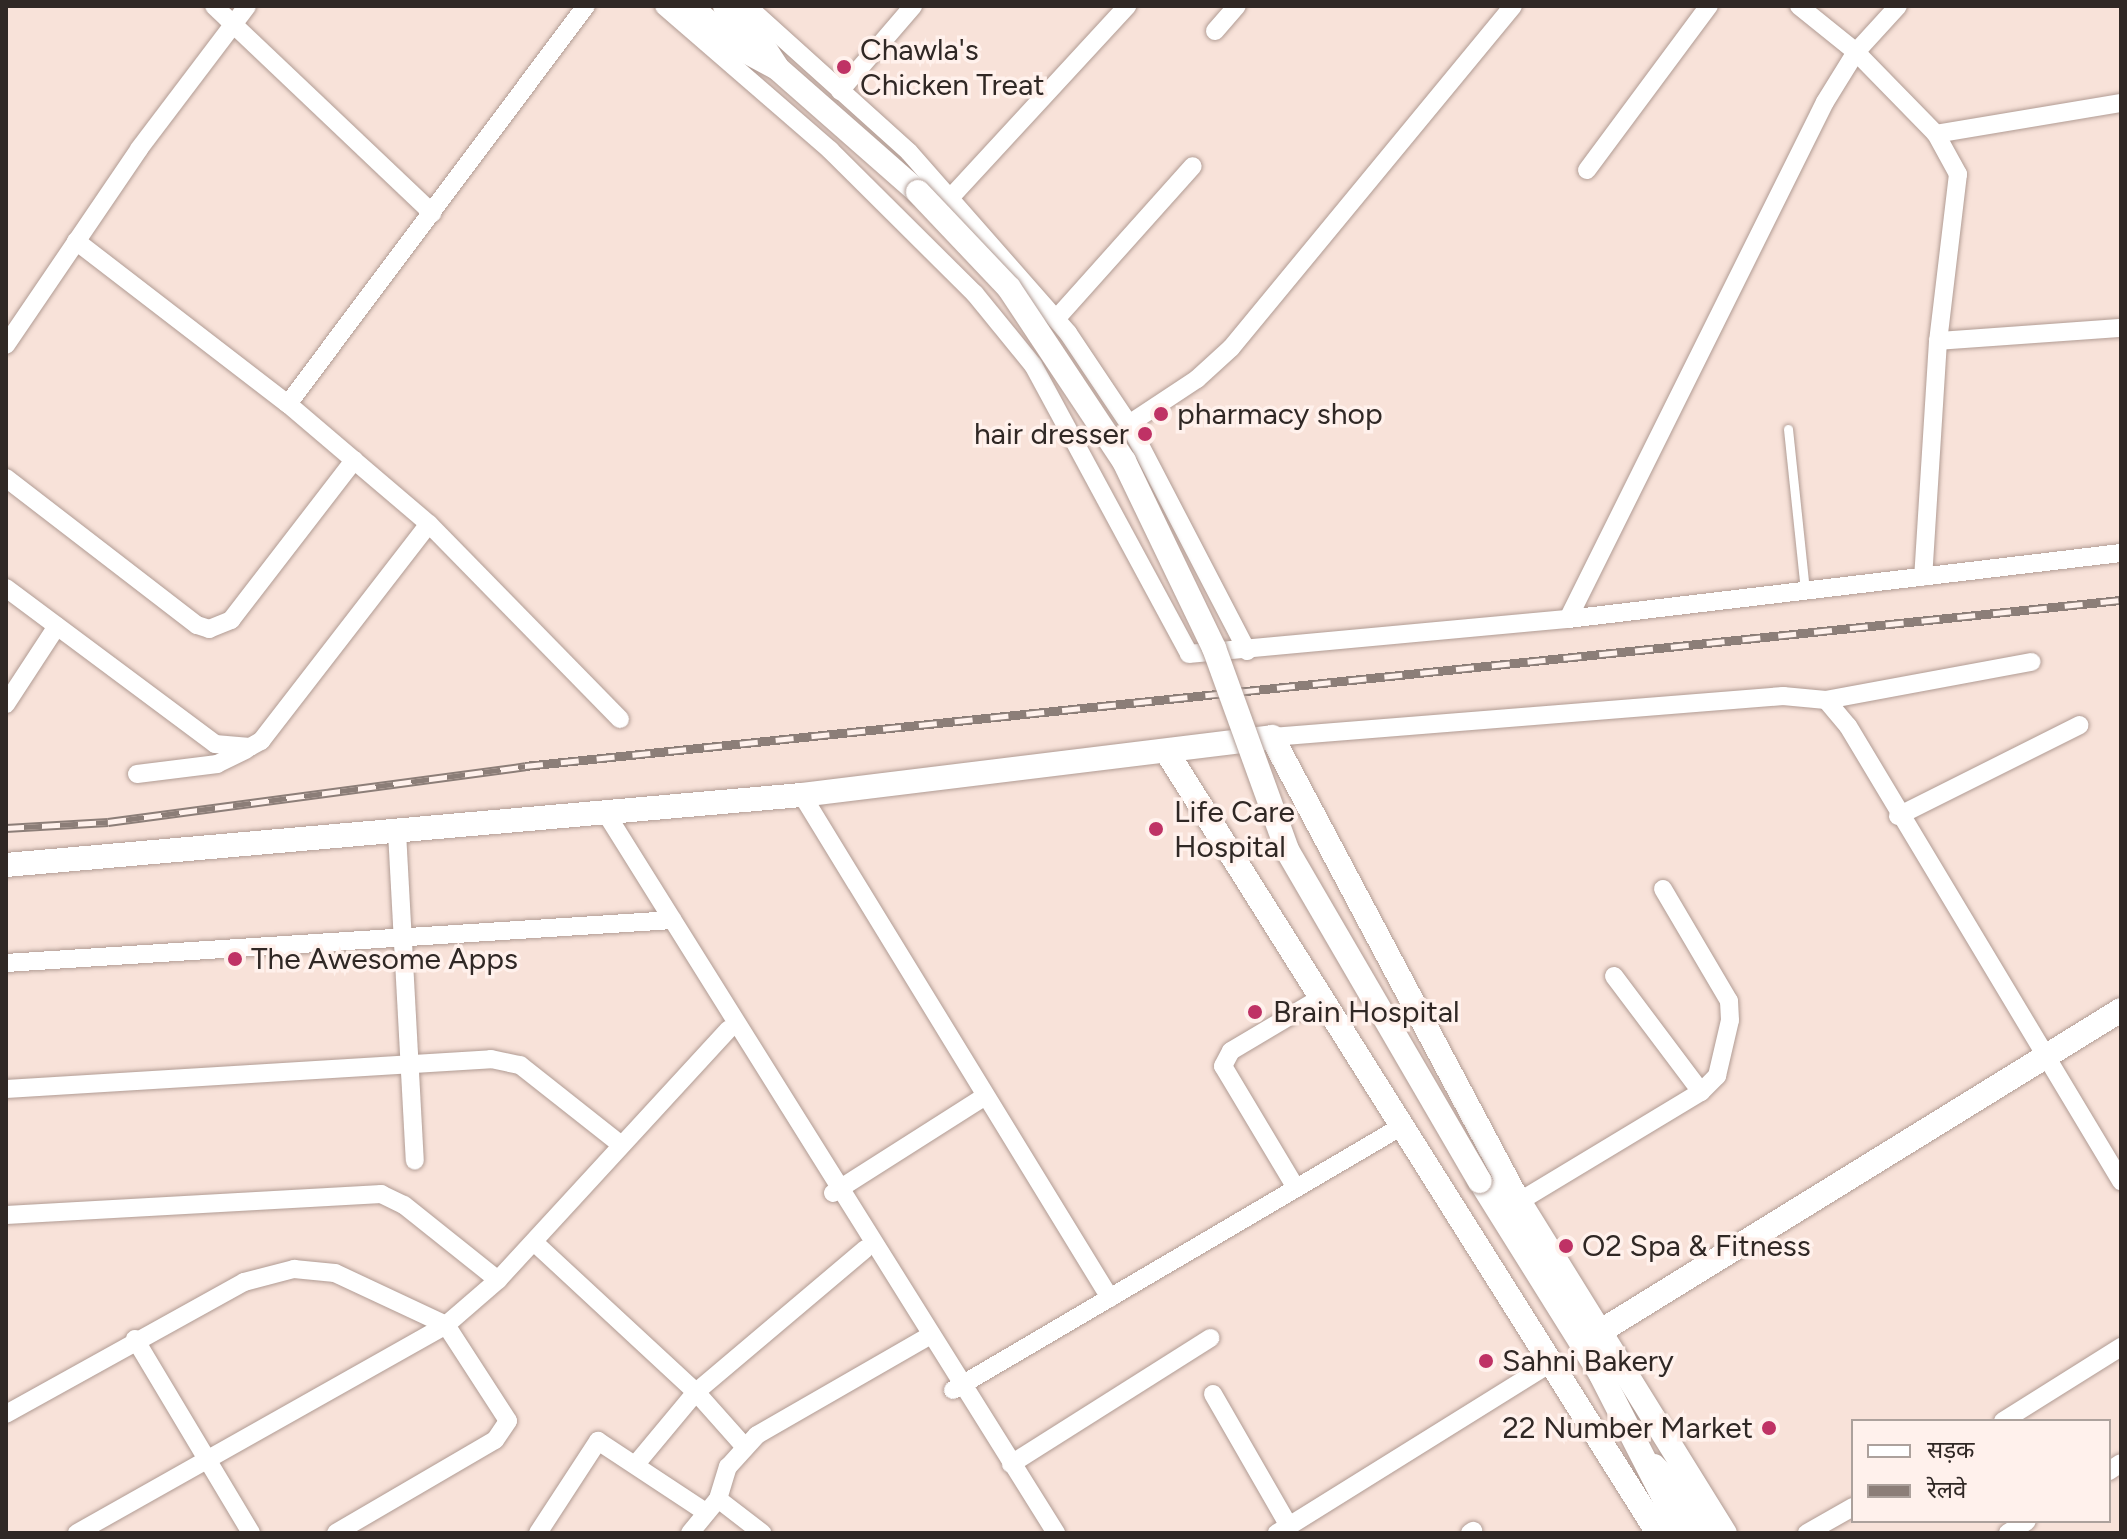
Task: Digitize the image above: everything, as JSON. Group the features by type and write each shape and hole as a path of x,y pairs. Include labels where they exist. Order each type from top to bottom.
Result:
{"street":[{"path":"214,6 432,213"},
{"path":"6,345 76,241 247,6"},
{"path":"288,404 586,6"},
{"path":"664,6 830,150 994,317 1033,365 1180,646 1201,656 1568,619 2121,553"},
{"path":"690,6 736,46 777,68 918,192 1009,288 1124,461 1214,648 1287,850 1647,1459 1682,1533"},
{"path":"725,6 756,35 777,68"},
{"path":"747,6 951,197 1056,319 1129,424 1247,651"},
{"path":"840,91 913,6"},
{"path":"951,197 1127,6"},
{"path":"1129,424 1197,379 1231,348 1513,6"},
{"path":"1587,170 1709,6"},
{"path":"1799,6 1856,52 1936,134 1951,154 1960,194 1938,341 1923,577"},
{"path":"1568,619 1784,179 1856,52 1898,6"},
{"path":"1215,31 1232,8"},
{"path":"1936,134 2121,103"},
{"path":"1056,319 1193,166"},
{"path":"76,241 288,404 429,524 620,719"},
{"path":"1938,341 2121,328"},
{"path":"6,478 197,625 209,629 231,620 354,460"},
{"path":"137,774 217,764 261,741 429,524"},
{"path":"6,588 215,744 250,747"},
{"path":"6,704 57,626"},
{"path":"6,865 601,816 1168,754 1272,737 1783,696 1826,700 2032,662"},
{"path":"1826,700 1848,726 1898,816 2121,1181"},
{"path":"1898,816 2080,725"},
{"path":"1272,737 1520,1201 1725,1533"},
{"path":"1168,754 1658,1533"},
{"path":"802,795 1110,1298"},
{"path":"601,816 836,1191 1042,1533"},
{"path":"397,832 415,1161"},
{"path":"1520,1201 1701,1092 1717,1076 1724,1055 1729,1001 1663,889"},
{"path":"6,963 667,920"},
{"path":"667,920 728,1030 836,1191 865,1249 926,1338"},
{"path":"1614,976 1701,1092"},
{"path":"1296,1188 1223,1066 1231,1051 1322,997"},
{"path":"1601,1331 2121,1010"},
{"path":"77,1533 446,1325 535,1243 620,1144 728,1030"},
{"path":"6,1089 410,1060 491,1059 520,1065 620,1144"},
{"path":"836,1191 985,1096"},
{"path":"957,1388 1402,1126"},
{"path":"6,1215 381,1194 404,1205 498,1280"},
{"path":"535,1243 696,1392 744,1446"},
{"path":"636,1464 696,1392 865,1249"},
{"path":"6,1414 135,1339 244,1282 294,1269 335,1273 446,1325 504,1412 507,1428 336,1533"},
{"path":"690,1533 704,1511 718,1499 728,1467 744,1446 926,1338"},
{"path":"1011,1464 1210,1338"},
{"path":"135,1339 251,1533"},
{"path":"2006,1419 2121,1347"},
{"path":"1213,1394 1283,1529 1551,1363"},
{"path":"957,1388 1056,1533"},
{"path":"538,1533 598,1441 704,1511"},
{"path":"1647,1459 1681,1494 1706,1533"},
{"path":"718,1499 762,1533"},
{"path":"1807,1533 1851,1508"}],"lane":[{"path":"1788,429 1805,591"}],"railway":[{"path":"6,828 108,822 525,766 2121,600"}],"place":[{"name":"Chawla's Chicken Treat","path":"844,67"},
{"name":"pharmacy shop","path":"1161,414"},
{"name":"hair dresser","path":"1145,434"},
{"name":"Life Care Hospital","path":"1156,829"},
{"name":"The Awesome Apps","path":"235,959"},
{"name":"Brain Hospital","path":"1255,1012"},
{"name":"O2 Spa & Fitness","path":"1566,1246"},
{"name":"Sahni Bakery","path":"1486,1361"},
{"name":"22 Number Market","path":"1769,1428"}]}
